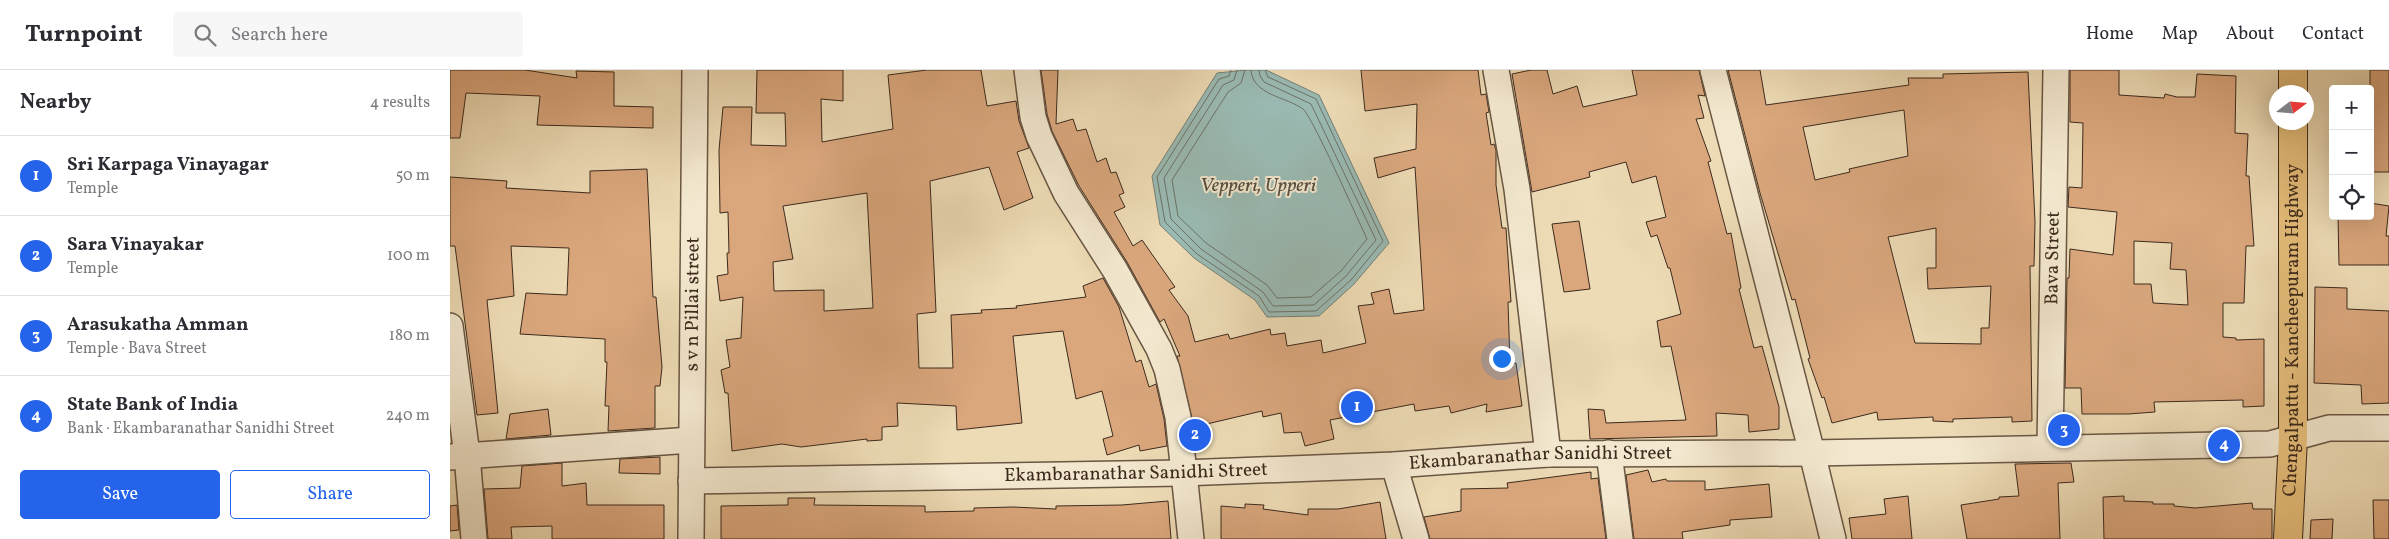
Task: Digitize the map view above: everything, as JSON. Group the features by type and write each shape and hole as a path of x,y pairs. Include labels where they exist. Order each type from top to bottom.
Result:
{"highway":[{"path":"2293,70 2293,85"},
{"name":"Chengalpattu - Kancheepuram Highway","path":"2288,539 2293,438 2293,130"}],"street":[{"name":"s v n Pillai street","path":"691,539 695,70"},
{"path":"1027,70 1033,117 1039,136 1066,192 1115,270 1159,348 1167,368 1178,417 1182,473 1190,539"},
{"path":"1496,70 1517,189 1548,454"},
{"path":"1713,70 1833,539"},
{"name":"Bava Street","path":"2050,447 2056,70"},
{"path":"450,326 459,456 474,539"},
{"name":"Ekambaranathar Sanidhi Street","path":"691,481 1182,473 1394,465 1548,454 1812,453 2270,444 2329,428 2389,428"},
{"path":"459,456 691,440"},
{"path":"1609,454 1620,539"},
{"path":"1394,465 1416,539"}],"water":[{"name":"Vepperi, Upperi","path":"1266,70 1319,95 1389,243 1354,284 1319,316 1267,317 1255,300 1194,258 1160,225 1152,176 1217,73"}],"building":[{"path":"450,70 525,70 577,78 576,71 614,72 614,106 653,107 653,128 537,125 540,96 466,93 460,138 450,138"},
{"path":"757,70 843,70 843,101 821,99 822,142 893,129 888,75 927,70 981,70 987,106 1016,101 1019,121 1029,148 1017,152 1033,198 1004,210 989,167 930,181 936,312 917,314 919,368 953,368 951,315 982,313 981,310 1017,308 1016,306 1086,297 1083,286 1103,278 1119,307 1136,362 1141,360 1149,387 1156,384 1164,419 1167,446 1140,451 1139,445 1107,455 1103,439 1113,436 1102,391 1076,399 1063,331 1013,336 1022,423 957,430 956,406 897,403 898,426 882,427 882,440 867,441 867,439 801,447 782,444 732,451 728,393 725,393 721,370 730,367 726,340 741,338 743,297 720,301 717,276 728,274 727,253 729,253 728,212 720,213 719,150 723,107 752,107 751,145 786,146 785,113 756,113","holes":["867,193 873,308 824,311 824,290 774,291 773,262 793,259 783,206"]},
{"path":"1041,70 1058,70 1056,124 1073,119 1077,131 1086,129 1097,162 1106,158 1111,173 1116,172 1124,193 1119,195 1125,207 1114,212 1133,246 1142,240 1175,287 1169,290 1188,316 1195,342 1228,334 1230,339 1270,329 1271,335 1285,333 1287,346 1321,340 1323,353 1366,343 1358,306 1374,304 1371,293 1389,289 1394,314 1424,310 1415,167 1378,178 1374,158 1416,149 1417,104 1365,111 1361,70 1478,70 1481,95 1486,94 1489,112 1486,113 1491,145 1494,144 1496,150 1496,185 1502,228 1506,228 1511,302 1508,302 1510,364 1516,363 1522,406 1486,412 1487,404 1451,413 1449,406 1415,411 1414,404 1330,420 1334,439 1305,446 1301,432 1284,433 1281,413 1263,417 1262,411 1194,427 1177,356 1180,356 1164,319 1160,322 1127,262 1079,186 1052,131 1047,114"},
{"path":"1531,70 1547,70 1553,94 1577,86 1583,107 1637,95 1632,70 1699,70 1705,96 1698,95 1704,118 1696,119 1711,161 1708,162 1727,234 1731,233 1741,288 1739,289 1754,348 1762,346 1779,407 1779,429 1749,432 1748,415 1716,413 1717,436 1590,439 1588,409 1604,410 1606,423 1686,420 1671,346 1661,347 1657,321 1681,314 1670,268 1668,268 1657,235 1651,237 1646,222 1666,217 1656,176 1632,183 1626,162 1589,172 1590,177 1532,192 1512,74"},
{"path":"1728,70 1760,70 1766,105 1909,85 1908,78 1943,78 1943,74 2028,72 2035,222 2034,266 2030,266 2032,421 2012,422 2012,417 1953,419 1953,422 1933,421 1933,417 1878,420 1877,412 1832,423 1824,397 1822,398 1808,359 1810,358 1795,299 1792,300 1760,193","holes":["1904,110 1908,156 1849,169 1850,172 1815,180 1803,127","1936,228 1936,268 1927,268 1928,289 1991,286 1989,328 1981,328 1981,344 1915,343 1888,237"]},
{"path":"2070,70 2119,70 2119,95 2164,98 2165,94 2177,97 2195,97 2197,74 2236,76 2235,133 2248,134 2246,176 2249,176 2254,246 2246,246 2244,303 2223,303 2223,337 2236,338 2236,340 2264,339 2264,406 2243,407 2243,400 2154,402 2155,412 2082,414 2081,388 2065,388 2067,278 2069,278 2070,249 2113,255 2117,212 2068,207 2069,187 2082,188 2083,123 2070,122","holes":["2134,241 2172,243 2170,269 2186,270 2188,305 2153,303 2151,284 2134,284"]},
{"path":"2370,70 2389,70 2389,172 2374,172 2374,85 2370,85"},
{"path":"647,169 653,297 656,297 662,367 660,386 655,386 655,428 608,431 609,406 605,406 607,362 605,362 605,339 520,334 526,293 567,295 569,248 511,246 514,296 487,300 498,413 477,415 455,246 450,246 450,177 507,181 506,188 590,193 590,171"},
{"path":"2374,204 2389,206 2386,236 2389,236 2389,265 2339,265 2338,220 2374,220"},
{"path":"1579,221 1590,289 1564,292 1552,224"},
{"path":"2315,287 2347,288 2347,309 2389,311 2389,403 2362,404 2361,385 2314,383"},
{"path":"548,409 551,435 506,439 510,414"},
{"path":"660,457 660,474 619,473 620,459"},
{"path":"562,463 562,486 586,483 587,505 664,505 664,539 552,539 552,526 511,527 512,539 488,539 484,489 520,488 522,466"},
{"path":"2071,463 2074,482 2058,483 2060,539 1967,539 1961,505 1999,499 1999,497 2019,496 2015,464"},
{"path":"1648,470 1652,482 1666,479 1667,481 1705,481 1705,490 1769,484 1772,517 1730,520 1730,525 1682,532 1683,539 1634,539 1626,475"},
{"path":"1591,472 1591,479 1598,478 1606,539 1430,539 1424,517 1461,511 1461,489 1508,488 1507,483"},
{"path":"1908,496 1912,539 1852,539 1849,518 1886,514 1884,499"},
{"path":"2124,496 2124,501 2174,504 2174,506 2195,508 2252,503 2253,509 2272,509 2272,539 2104,539 2103,497"},
{"path":"788,498 815,498 814,505 925,506 925,512 974,511 974,508 1013,507 1056,509 1056,506 1122,505 1168,501 1171,539 721,539 721,506 788,505"},
{"path":"2373,500 2389,500 2389,539 2374,539"},
{"path":"1380,502 1386,539 1221,539 1221,506 1245,508 1245,504 1264,505 1263,509 1308,515 1308,509 1338,509"},
{"path":"457,505 459,530 450,531 450,506"},
{"path":"2333,519 2332,539 2310,539 2311,520"}],"place":[{"name":"Sri Karpaga Vinayagar","path":"1357,407"},
{"name":"Arasukatha Amman","path":"2064,430"},
{"name":"Sara Vinayakar","path":"1195,435"},
{"name":"State Bank of India","path":"2224,445"}]}
